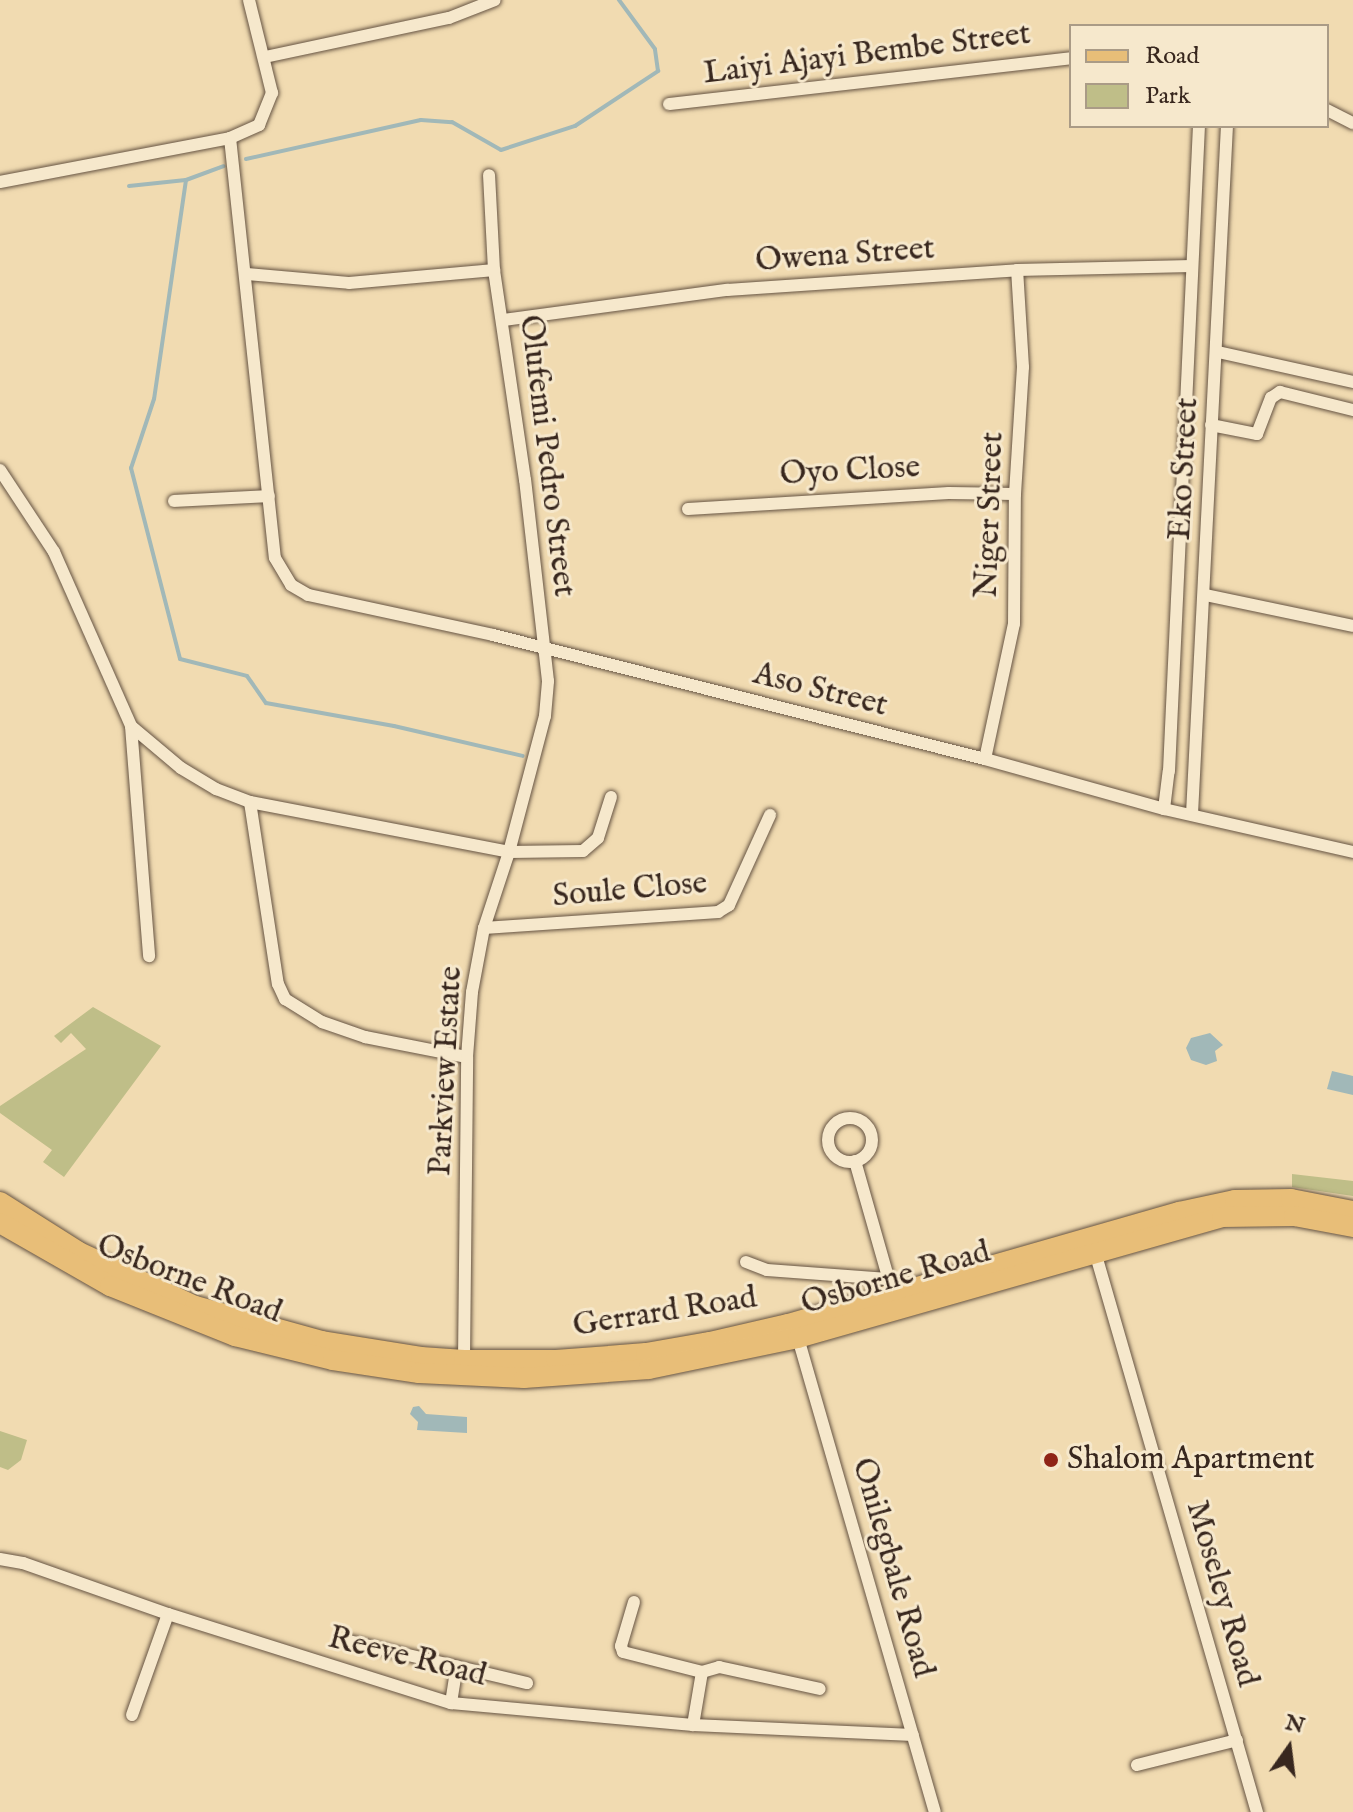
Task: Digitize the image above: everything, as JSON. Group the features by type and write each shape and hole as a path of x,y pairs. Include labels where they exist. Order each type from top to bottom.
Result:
{"main road":[{"name":"Gerrard Road","path":"0,1202 79,1252 195,1306 322,1341 421,1357 464,1360 556,1360 646,1353 788,1324 890,1287 1235,1200 1291,1199 1353,1211"},
{"name":"Osborne Road","path":"0,1223 85,1273 186,1319 296,1352 419,1373 505,1378 575,1377 649,1369 798,1338 1222,1217 1294,1216 1353,1227"}],"street":[{"path":"0,182 230,138 259,125 272,93 249,0"},
{"path":"265,57 449,18 495,0"},
{"name":"Laiyi Ajayi Bembe Street","path":"669,104 1069,58"},
{"path":"1329,111 1353,123"},
{"name":"Eko Street","path":"1164,809 1169,771 1199,128"},
{"name":"Eko Street","path":"1192,814 1206,595 1211,425 1218,352 1227,128"},
{"path":"174,501 269,496 230,138"},
{"name":"Olufemi Pedro Street","path":"489,175 494,270 504,320 545,650"},
{"name":"Owena Street","path":"504,320 727,290 1017,270 1192,266"},
{"path":"247,274 349,283 494,270"},
{"name":"Niger Street","path":"985,759 1014,624 1015,494 1023,367 1017,270"},
{"path":"1218,352 1353,382"},
{"path":"1211,425 1257,434 1271,398 1280,392 1353,410"},
{"path":"0,470 54,552 131,726 149,956"},
{"name":"Oyo Close","path":"688,509 949,493 1015,494"},
{"name":"Aso Street","path":"269,496 275,558 281,573 291,585 308,595 985,759 1164,809 1353,852"},
{"path":"1206,595 1353,626"},
{"name":"Parkview Estate","path":"464,1360 467,1057 472,992 484,928 509,852 545,716 548,681 545,650"},
{"path":"131,726 181,768 216,789 250,802 509,852 583,851 598,838 611,797"},
{"path":"250,802 278,984 285,999 322,1022 365,1037 467,1057"},
{"name":"Soule Close","path":"484,928 718,912 729,905 770,815"},
{"path":"746,1262 767,1270 890,1287 855,1161"},
{"name":"Moseley Road","path":"1095,1252 1257,1812"},
{"name":"Onilegbale Road","path":"798,1338 935,1812"},
{"name":"Reeve Road","path":"0,1559 23,1563 168,1614 451,1703 693,1725 913,1735"},
{"path":"634,1602 621,1646 623,1652 702,1672 719,1667 820,1689"},
{"path":"132,1715 168,1614"},
{"path":"349,1641 527,1683"},
{"path":"451,1703 457,1666"},
{"path":"693,1725 702,1672"},
{"path":"1137,1765 1237,1740"}],"green space":[{"path":"93,1007 161,1046 64,1177 43,1162 52,1150 0,1113 0,1106 86,1049 71,1033 61,1043 54,1036"},
{"path":"1292,1174 1353,1181 1353,1196 1292,1187"},
{"path":"0,1431 27,1440 21,1460 8,1470 0,1467"}],"water":[{"path":"1210,1033 1223,1045 1215,1051 1217,1061 1206,1065 1191,1060 1186,1048 1191,1038"},
{"path":"1332,1071 1353,1076 1353,1095 1327,1089"},
{"path":"419,1406 426,1414 467,1417 467,1433 417,1430 418,1422 410,1414 413,1407"}],"waterway":[{"path":"246,159 421,120 452,122 501,150 575,126 658,71 655,49 619,0"},
{"path":"129,186 186,180 224,166"},
{"path":"186,180 154,399 131,468 180,659 247,676 266,703 394,726 523,756"}],"place":[{"name":"Shalom Apartment","path":"1051,1460"}]}
